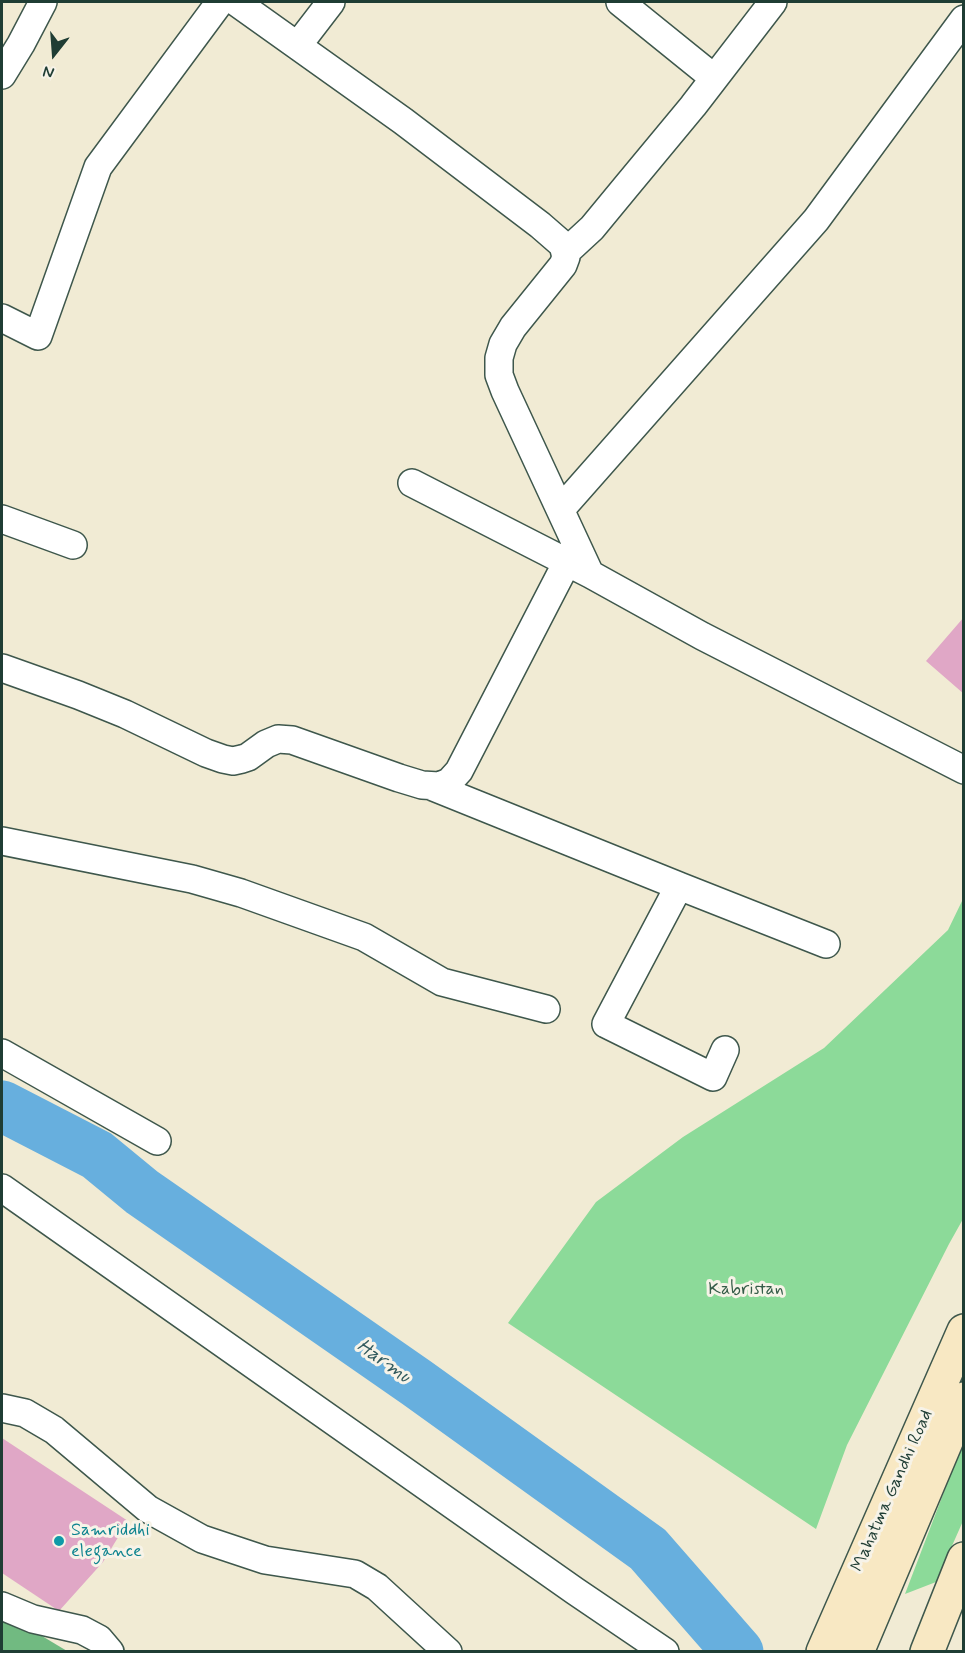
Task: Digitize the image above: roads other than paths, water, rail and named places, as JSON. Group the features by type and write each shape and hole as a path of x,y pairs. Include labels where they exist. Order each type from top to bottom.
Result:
{"main road":[{"name":"Mahatma Gandhi Road","path":"823,1652 963,1331"},
{"path":"834,1652 963,1346"},
{"path":"846,1652 963,1373"},
{"name":"Mahatma Gandhi Road","path":"857,1652 963,1399"},
{"path":"927,1652 963,1559"}],"street":[{"path":"2,75 43,2"},
{"path":"2,318 38,336 98,167 220,2"},
{"path":"236,2 298,45 560,240 566,252 566,257 559,270 513,327 503,344 499,358 499,375 561,508 579,568 459,771 449,782 439,786 430,786"},
{"path":"298,45 331,2"},
{"path":"620,2 714,78"},
{"path":"566,252 592,228 773,2"},
{"path":"561,508 816,220 963,19"},
{"path":"412,483 963,770"},
{"path":"2,519 73,545"},
{"path":"2,668 106,706 223,759 233,761 242,759 278,739 292,740 399,778 430,786 826,944"},
{"path":"2,841 192,879 241,893 364,937 442,982 546,1009"},
{"path":"679,886 606,1024 713,1077 725,1050"},
{"path":"2,1053 157,1142"},
{"path":"2,1188 665,1652"},
{"path":"2,1408 25,1413 54,1430 148,1509 202,1539 265,1560 355,1574 377,1587 448,1652"},
{"path":"2,1606 33,1619 82,1630 99,1639 110,1652"}],"waterway":[{"name":"Harmu","path":"2,1106 97,1155 142,1192 417,1383 648,1549 738,1652"}],"place":[{"name":"Samriddhi elegance","path":"59,1541"}],"park label":[{"name":"Kabristan","path":"746,1290"}]}
